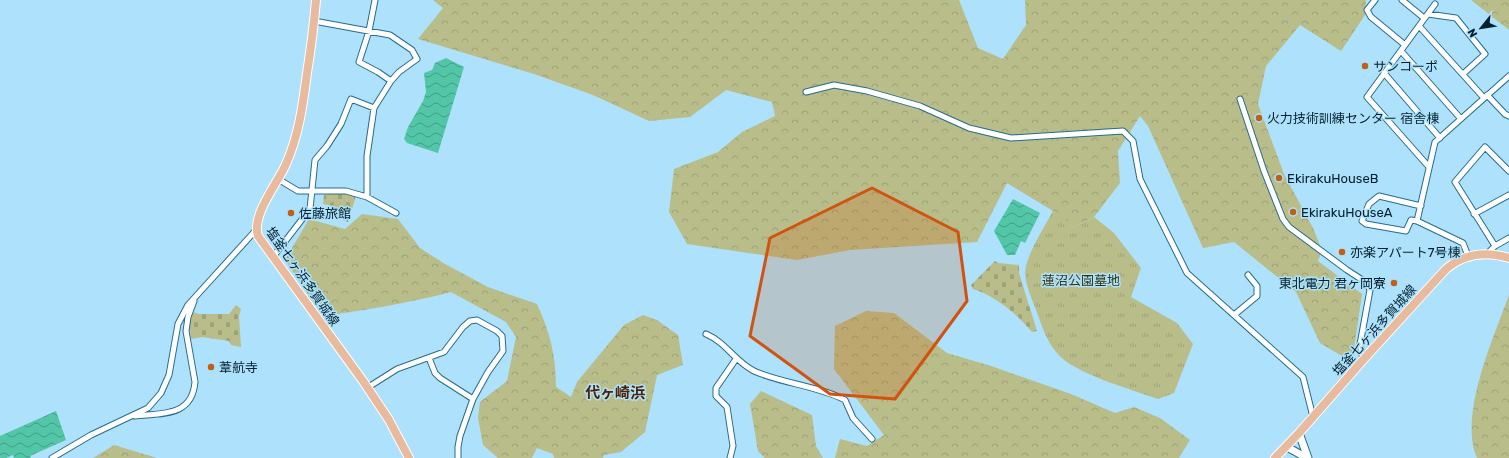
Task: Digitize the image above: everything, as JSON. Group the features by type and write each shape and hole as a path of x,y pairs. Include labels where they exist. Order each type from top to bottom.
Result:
{"main road":[{"name":"塩釜七ヶ浜多賀城線","path":"316,0 301,120 293,148 256,223 256,230 258,236 272,257 389,420 409,458"},
{"name":"塩釜七ヶ浜多賀城線","path":"1275,458 1287,447 1363,360 1452,263 1468,256 1488,253 1509,258"}],"street":[{"path":"375,0 369,31 359,62 391,81"},
{"path":"1375,0 1367,10 1371,17 1405,44"},
{"path":"1402,0 1424,18"},
{"path":"1429,168 1367,96 1435,4"},
{"path":"1428,14 1456,18 1485,54 1463,74"},
{"path":"314,21 390,35 412,50 417,59 399,72 391,81 374,108 368,156 367,196"},
{"path":"1419,26 1463,74 1486,97 1509,116"},
{"path":"1401,51 1461,119"},
{"path":"1384,73 1440,138"},
{"path":"1418,221 1435,142 1509,76"},
{"path":"806,92 834,85 867,91 920,106 969,128 1011,138 1123,131 1133,141 1140,179 1187,272 1303,377 1313,416"},
{"path":"272,257 310,210 315,160 332,140 341,124 351,99 374,108"},
{"path":"1240,99 1264,170 1283,219 1289,227 1367,283 1369,286 1370,290 1361,338 1363,360"},
{"path":"1494,246 1455,182 1485,147 1509,171"},
{"path":"278,179 298,191 346,191 367,196 396,213"},
{"path":"1474,214 1509,195"},
{"path":"1421,206 1379,196 1369,204 1362,221 1366,224 1406,231 1412,220 1418,221 1463,243 1468,256"},
{"path":"52,458 91,435 132,417 148,408 161,393 169,375 178,324 188,305 256,230"},
{"path":"1488,253 1494,246 1509,238"},
{"path":"1234,315 1258,296 1257,286 1248,275"},
{"path":"132,417 175,412 184,408 191,399 195,382 186,331 188,317 196,296"},
{"path":"367,388 397,369 444,352 463,327 470,321 477,320 497,331 502,336 503,350 488,372 474,399 460,436 458,458"},
{"path":"706,334 716,338 736,359 754,370 771,377 835,395 845,400 853,418 872,438"},
{"path":"429,358 434,373 474,399"},
{"path":"730,458 733,446 727,407 716,396 716,388 736,359"},
{"path":"1299,433 1308,458"},
{"path":"1287,447 1308,458"}],"highlighted area":[{"path":"872,188 958,232 967,301 895,399 830,394 750,336 770,238"}],"green space":[{"path":"433,0 959,0 978,48 1003,59 1026,25 1025,0 1366,0 1365,15 1341,51 1300,25 1266,66 1258,104 1284,174 1314,230 1322,251 1318,261 1362,294 1352,362 1320,343 1296,292 1234,242 1203,248 1148,126 1140,116 1118,151 1120,183 1094,217 1072,228 1064,216 1007,183 977,242 850,250 797,260 687,244 669,212 674,169 718,152 742,132 775,116 772,102 726,90 690,117 649,121 593,95 534,74 418,39 443,8"},
{"path":"1471,0 1509,0 1509,30"},
{"path":"342,193 356,196 348,222 330,215 333,206 323,204 324,195"},
{"name":"蓮沼公園墓地","path":"1053,211 1065,216 1072,228 1094,217 1114,233 1141,268 1131,297 1177,323 1193,344 1174,393 1158,399 1089,374 1065,360 1057,353 1049,342 1029,292 1025,271 1031,252"},
{"path":"362,214 398,219 420,248 445,264 488,287 537,304 551,344 555,365 556,387 571,397 577,382 624,325 643,315 657,320 678,335 683,365 657,375 645,432 621,452 604,455 603,458 554,458 553,454 537,448 532,458 498,458 483,445 478,418 480,402 507,381 516,337 506,322 451,292 387,306 323,316 285,260 309,219 345,229"},
{"path":"995,261 998,263 1019,265 1019,273 1037,331 1032,332 1020,319 998,301 973,289 971,285"},
{"path":"1509,295 1509,458 1477,458 1472,440 1472,420 1475,399 1487,354"},
{"path":"236,305 241,309 239,316 241,347 231,345 229,341 202,337 191,339 189,325 193,312 199,314 229,314"},
{"path":"866,311 894,313 947,353 991,366 1071,394 1115,413 1134,407 1160,418 1190,440 1179,458 835,458 840,439 867,446 884,435 834,369 835,326"},
{"path":"761,391 812,415 816,446 823,458 765,458 758,451 750,404"},
{"path":"114,445 157,458 93,458"}],"water":[{"path":"446,58 464,67 438,153 407,143 404,139 408,127 423,101 426,92 424,73 432,70 435,63"},
{"path":"1013,199 1040,213 1025,243 1021,241 1015,255 1007,255 994,231"},
{"path":"56,411 66,440 30,456 31,458 14,458 13,455 6,458 0,458 0,436"}],"place":[{"name":"サンコーポ","path":"1365,66"},
{"name":"火力技術訓練センター 宿舎棟","path":"1259,118"},
{"name":"EkirakuHouseB","path":"1279,178"},
{"name":"EkirakuHouseA","path":"1293,212"},
{"name":"佐藤旅館","path":"291,213"},
{"name":"亦楽アパート7号棟","path":"1342,252"},
{"name":"東北電力 君ヶ岡寮","path":"1394,283"},
{"name":"葦航寺","path":"211,367"}],"district":[{"name":"代ヶ崎浜","path":"615,393"}]}
